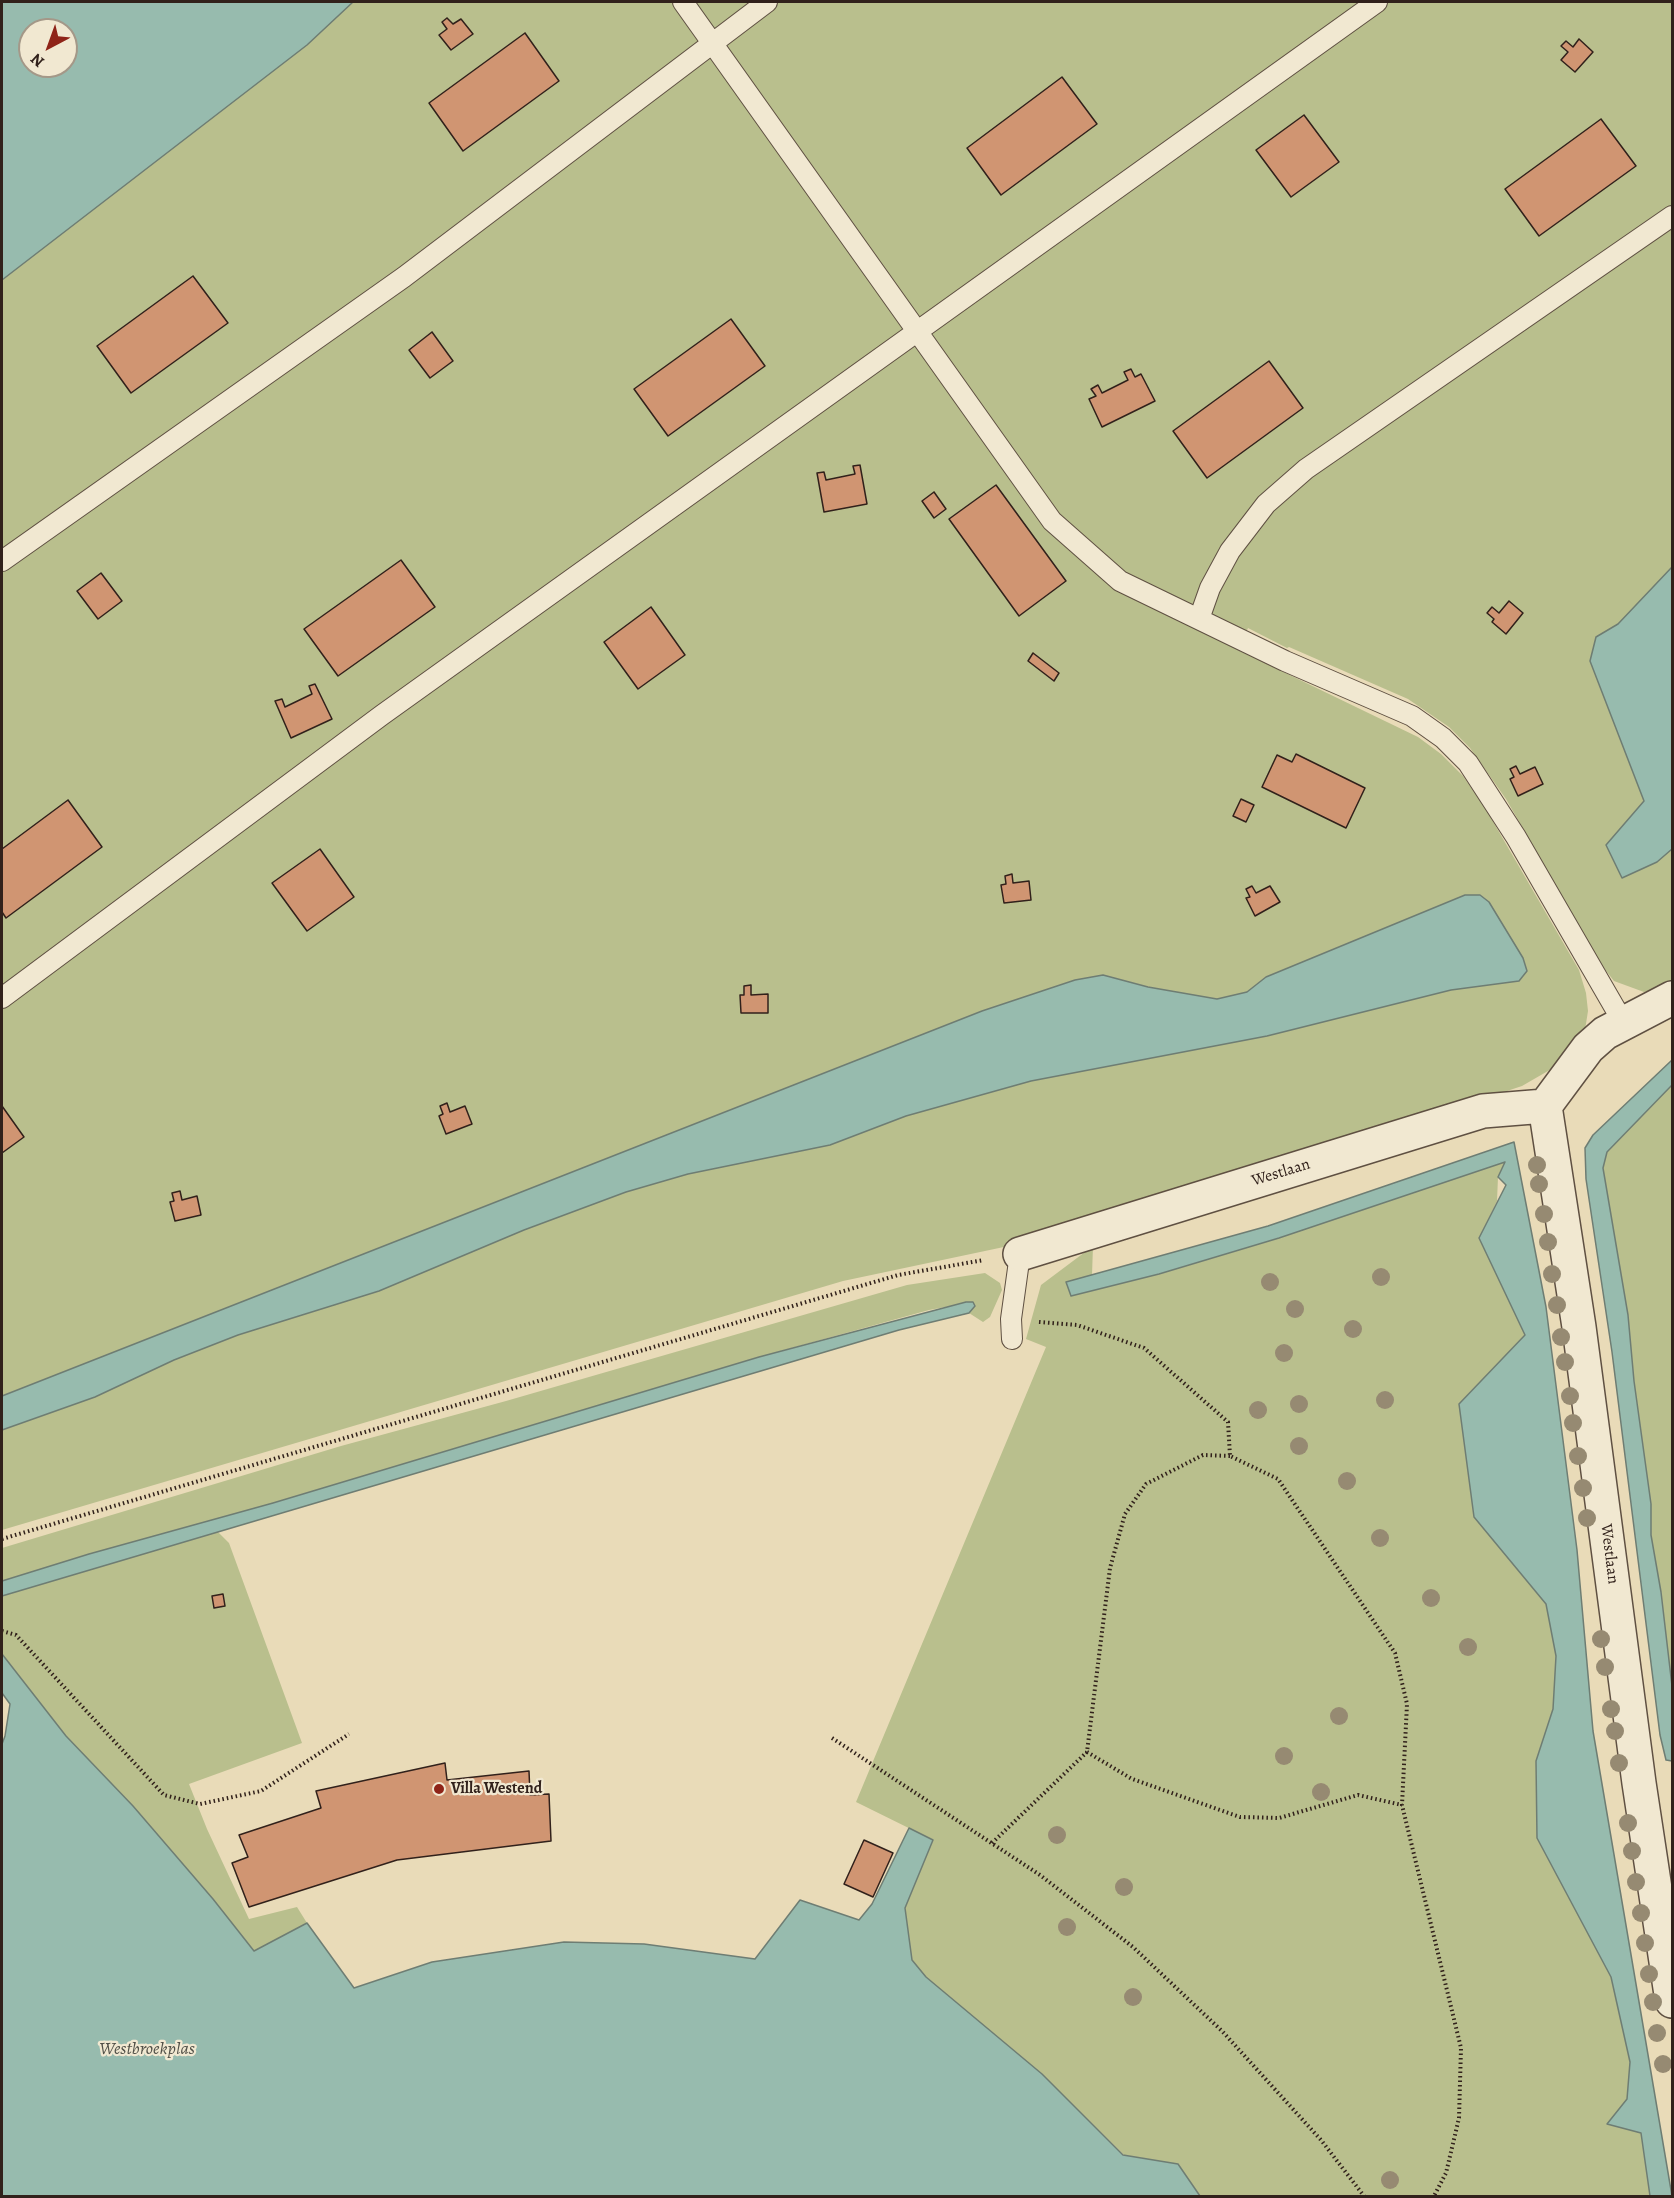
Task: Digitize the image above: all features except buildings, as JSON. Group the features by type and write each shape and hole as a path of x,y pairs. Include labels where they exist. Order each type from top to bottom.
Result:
{"street":[{"path":"1545,1106 1588,1048 1605,1033 1672,998"},
{"name":"Westlaan","path":"1020,1254 1483,1111 1545,1106 1579,1326 1639,1783 1672,2001"}],"lane":[{"path":"683,2 1052,521 1120,581 1412,716 1443,738 1467,763 1516,837 1623,1022"},
{"path":"2,561 404,277 767,2"},
{"path":"2,998 382,715 1377,2"},
{"path":"1199,619 1210,588 1230,550 1266,504 1306,469 1672,216"},
{"path":"1012,1339 1011,1319 1020,1254"}],"path":[{"path":"2,1539 898,1275 1020,1254"},
{"path":"1011,1319 1077,1325 1144,1348 1228,1422 1230,1456"},
{"path":"992,1843 1087,1752 1110,1568 1125,1514 1146,1484 1203,1455 1230,1456 1278,1479 1395,1653 1407,1704 1402,1805 1461,2048 1459,2118 1446,2173 1434,2196"},
{"path":"2,1631 16,1635 164,1795 200,1804 261,1791 349,1734"},
{"path":"832,1738 1041,1875 1133,1947 1198,2008 1321,2140 1364,2196"},
{"path":"1087,1752 1132,1779 1240,1817 1279,1818 1358,1795 1402,1805"}],"green space":[{"path":"2,2 1672,2 1672,986 1644,992 1614,981 1603,967 1506,799 1470,748 1449,727 1408,699 1287,648 1248,628 1238,650 1418,737 1441,754 1463,776 1484,806 1579,970 1586,993 1588,1011 1585,1030 1560,1064 1522,1086 1018,1244 843,1281 2,1530"},
{"path":"1672,1085 1672,1686 1661,1592 1651,1535 1651,1504 1634,1381 1628,1315 1603,1168 1607,1152"},
{"path":"1505,1161 1498,1177 1497,1201 1479,1238 1525,1335 1459,1404 1474,1517 1546,1604 1556,1656 1553,1709 1536,1761 1537,1838 1611,1977 1630,2062 1627,2099 1641,2133 1650,2196 1200,2196 1178,2164 1124,2155 1042,2074 926,1977 911,1960 905,1908 933,1840 856,1802 1046,1347 1026,1339 1041,1285 1093,1246 1092,1275 1067,1282 1071,1296 1159,1274 1279,1238"},
{"path":"985,1273 1000,1283 1002,1290 990,1317 983,1322 969,1313 973,1302 929,1310 759,1357 273,1503 2,1581 2,1548 341,1446 506,1401 907,1285"},
{"path":"217,1531 229,1543 302,1743 189,1784 207,1829 249,1919 297,1907 307,1923 254,1951 213,1899 133,1806 66,1736 2,1654 2,1596"}],"water":[{"path":"2,2 353,2 307,45 2,280"},
{"path":"1672,567 1672,849 1657,862 1622,878 1606,845 1644,801 1590,661 1596,637 1618,624"},
{"path":"1465,895 1480,895 1489,902 1523,958 1527,971 1519,981 1451,990 1267,1036 1031,1081 906,1116 830,1145 688,1174 626,1192 524,1230 379,1291 238,1335 174,1360 95,1397 2,1430 2,1396 982,1011 1075,980 1103,975 1148,987 1217,999 1247,992 1266,977"},
{"path":"1672,1060 1672,1085 1607,1152 1603,1168 1628,1315 1634,1381 1651,1504 1651,1535 1661,1592 1672,1686 1672,1761 1666,1760 1660,1735 1612,1352 1586,1179 1585,1148 1593,1135"},
{"path":"1514,1142 1546,1307 1577,1550 1593,1731 1672,2196 1650,2196 1641,2133 1607,2124 1627,2099 1630,2062 1611,1977 1537,1838 1536,1761 1553,1709 1556,1656 1546,1604 1474,1517 1459,1404 1525,1335 1479,1238 1506,1185 1498,1177 1505,1162 1279,1238 1159,1274 1071,1296 1066,1282 1268,1226"},
{"path":"973,1302 975,1306 969,1313 899,1330 2,1596 2,1581 89,1554 273,1503 759,1357"},
{"name":"Westbroekplas","path":"2,1654 66,1736 133,1806 213,1899 254,1951 307,1923 354,1988 432,1962 564,1942 644,1944 755,1959 800,1900 859,1920 872,1904 909,1828 933,1840 905,1908 912,1960 926,1977 1042,2074 1123,2155 1178,2164 1200,2196 2,2196 2,1744 10,1704 2,1693"}],"place":[{"name":"Villa Westend","path":"439,1789"}]}
